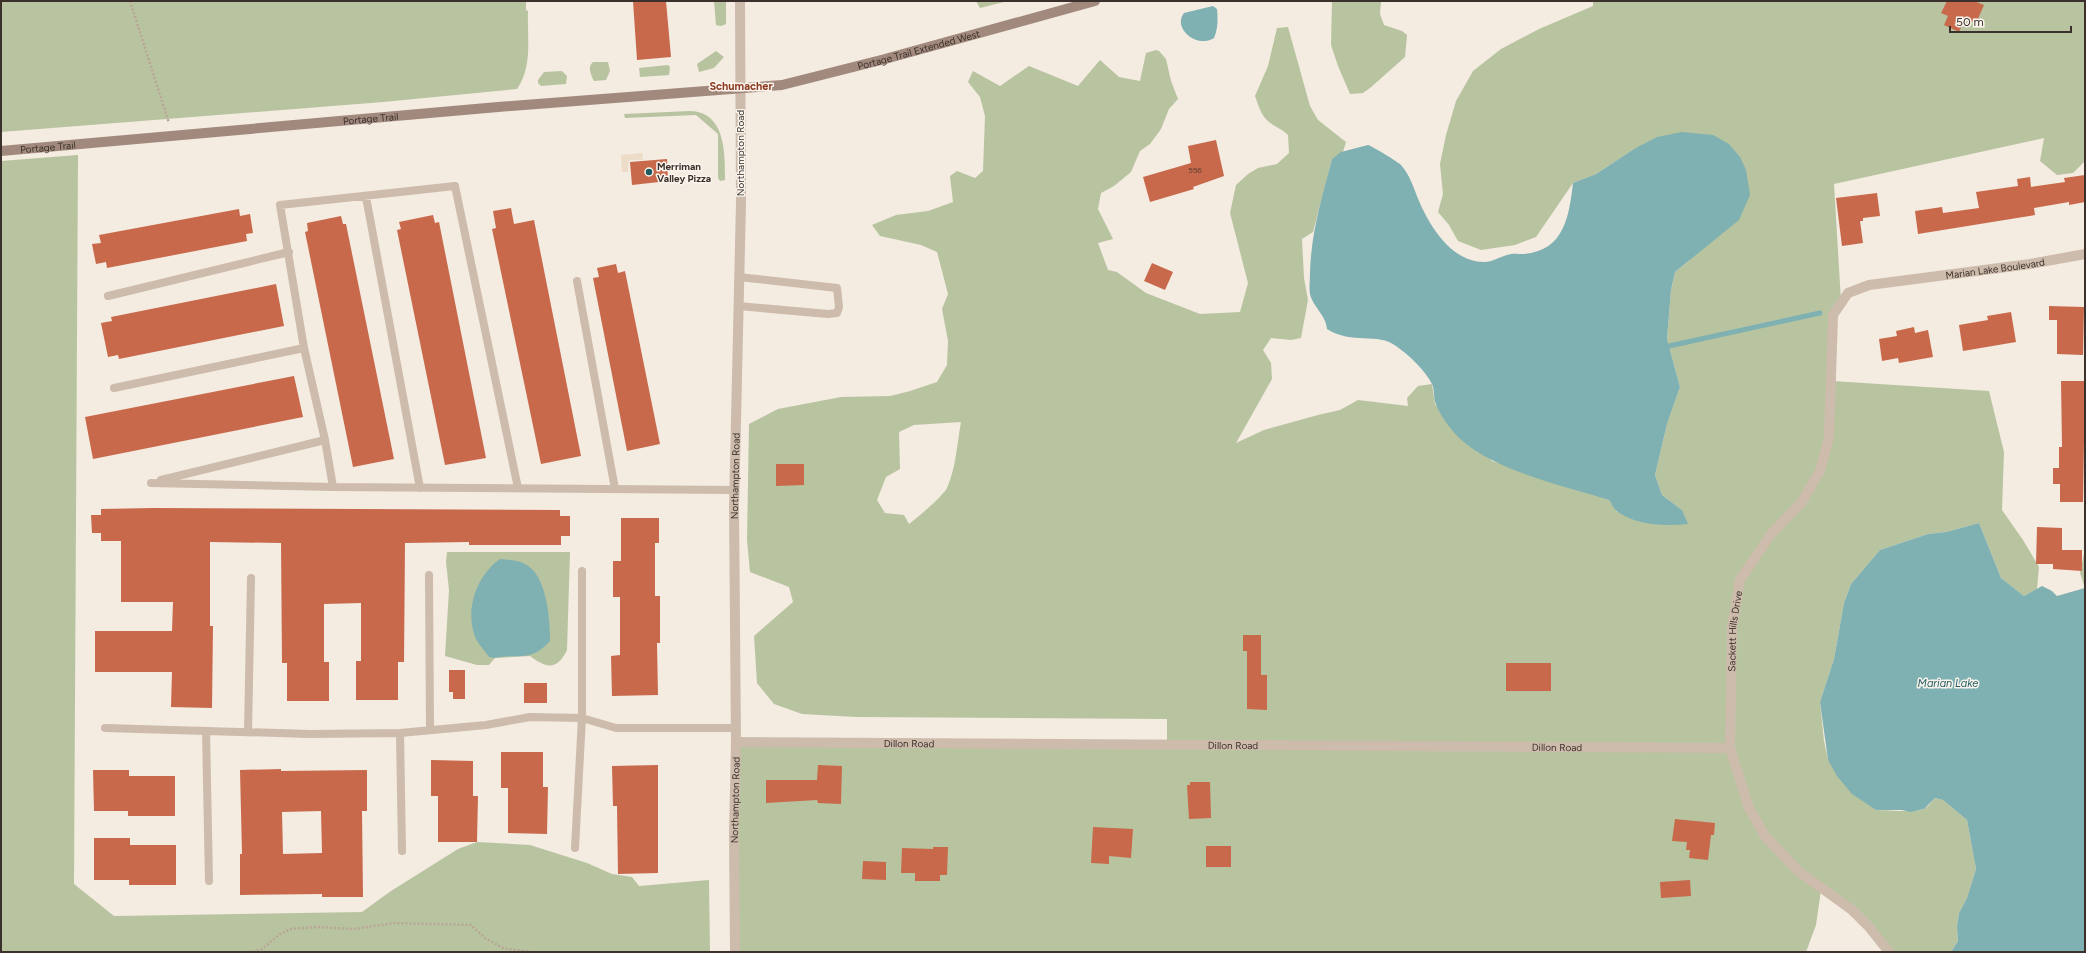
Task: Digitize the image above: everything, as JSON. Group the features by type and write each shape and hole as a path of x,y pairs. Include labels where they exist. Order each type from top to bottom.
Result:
{"main road":[{"name":"Portage Trail Extended West","path":"740,88 782,85 885,59 1095,1"},
{"name":"Portage Trail","path":"1,151 740,88"}],"street":[{"name":"Northampton Road","path":"735,952 735,490 739,276 740,1"},
{"name":"Marian Lake Boulevard","path":"1906,280 2035,263 2085,254"},
{"name":"Sackett Hills Drive","path":"1889,952 1869,927 1852,910 1798,871 1765,836 1749,808 1730,748 1732,628 1740,580 1771,534 1801,503 1820,471 1829,437 1833,315 1848,293 1869,285 1906,280"},
{"name":"Dillon Road","path":"736,742 1730,748"}],"lane":[{"path":"333,487 325,440 304,348 280,205 366,197 455,186 518,488"},
{"path":"366,197 420,488"},
{"path":"108,296 289,252"},
{"path":"738,306 828,314 837,313 839,308 837,288 739,276"},
{"path":"577,281 615,489"},
{"path":"114,388 304,348"},
{"path":"325,440 151,483 333,487 735,490"},
{"path":"575,848 582,718 582,571"},
{"path":"429,575 430,730"},
{"path":"248,732 251,578"},
{"path":"105,728 310,734 400,733 486,725 530,717 582,718 616,728 736,728"},
{"path":"206,731 209,881"},
{"path":"400,733 402,850"}],"path":[{"path":"130,1 164,103 170,136"},
{"path":"253,952 262,949 280,934 291,929 316,927 354,929 394,923 412,923 465,924 475,928 485,938 503,948 532,952"}],"green space":[{"path":"1,1 526,1 526,10 528,11 527,61 522,80 517,89 383,102 1,132"},
{"path":"714,1 726,1 726,24 721,26 716,25"},
{"path":"976,1 1008,1 980,8"},
{"path":"1332,1 1381,1 1380,14 1384,25 1402,31 1407,35 1405,57 1363,93 1350,94 1338,66 1331,45"},
{"path":"1593,1 2085,1 2085,161 2073,173 2057,175 2040,161 2044,138 1834,184 1841,301 1833,315 1832,381 1989,391 2004,452 2002,510 2023,540 2039,567 2037,589 2024,596 2001,578 1979,523 1946,532 1928,534 1880,550 1851,584 1844,603 1834,659 1820,702 1824,741 1828,760 1876,810 1920,810 1924,809 1935,798 1943,800 1967,820 1976,869 1967,898 1959,913 1957,927 1958,941 1951,952 1889,952 1885,944 1821,890 1816,925 1806,952 736,952 736,742 1167,744 1167,719 856,717 802,714 774,704 757,683 754,636 793,602 789,587 750,572 747,540 749,424 778,409 841,397 890,396 937,382 947,365 948,341 942,309 948,294 937,252 921,245 880,236 872,225 896,215 928,211 953,202 950,176 957,171 975,178 983,171 985,116 980,97 968,82 973,71 1000,86 1029,66 1078,86 1100,60 1119,77 1140,81 1146,53 1156,50 1159,51 1166,59 1171,81 1178,99 1169,109 1161,129 1150,144 1140,151 1131,172 1114,186 1101,193 1098,209 1113,239 1098,243 1108,270 1117,272 1146,293 1200,314 1240,312 1248,283 1230,213 1236,185 1248,174 1258,168 1277,164 1289,153 1288,135 1271,124 1264,117 1255,96 1268,66 1277,28 1288,27 1310,106 1318,120 1346,142 1343,152 1332,159 1313,232 1302,239 1304,278 1308,300 1301,338 1291,340 1271,338 1263,350 1271,363 1272,379 1236,443 1264,430 1340,410 1358,400 1408,406 1407,398 1418,386 1432,384 1435,404 1492,461 1609,500 1617,512 1682,510 1662,495 1655,475 1667,424 1680,387 1667,339 1671,290 1675,272 1690,260 1634,149 1596,174 1573,183 1536,237 1515,245 1481,250 1458,241 1449,225 1438,212 1443,194 1440,164 1446,135 1456,101 1473,71 1501,49 1539,29 1593,6","holes":["961,422 956,456 950,480 945,492 909,524 904,515 885,513 877,500 886,477 900,469 899,432 914,425"]},
{"path":"716,51 724,57 714,68 699,72 697,64"},
{"path":"593,62 608,62 610,71 606,80 594,81 590,69"},
{"path":"668,65 670,67 669,75 640,77 639,68"},
{"path":"562,71 567,76 566,84 541,86 538,83 538,80 544,72"},
{"path":"690,111 702,113 711,119 717,126 721,136 725,158 725,180 720,181 718,178 718,134 696,115 625,118 624,114"},
{"path":"78,155 74,884 114,916 362,912 391,891 458,849 477,842 530,845 587,863 612,874 632,877 639,886 709,880 710,952 1,952 1,161"},
{"path":"2085,549 2085,588 2080,573"},
{"path":"447,552 570,552 567,650 563,657 555,664 551,665 541,663 530,656 495,658 489,665 477,665 445,656 449,590 446,562"}],"shaded area":[{"path":"642,153 643,160 630,160 628,164 628,172 622,172 621,155"}],"water":[{"path":"1213,6 1217,9 1218,17 1214,38 1206,41 1199,41 1189,36 1182,28 1181,18 1184,13"},
{"path":"1682,132 1713,135 1729,144 1740,157 1746,170 1750,195 1739,220 1675,272 1671,290 1667,339 1680,387 1667,424 1655,475 1662,495 1682,510 1688,524 1661,525 1634,520 1617,511 1609,500 1547,482 1503,465 1483,455 1466,444 1447,424 1435,402 1432,384 1421,368 1411,358 1389,342 1355,338 1336,334 1327,329 1324,319 1310,294 1312,244 1332,159 1341,152 1368,145 1399,163 1409,178 1429,222 1436,232 1452,250 1472,260 1484,262 1509,254 1536,252 1547,247 1556,240 1562,230 1569,208 1573,183 1596,174 1634,149 1657,137"},
{"name":"Marian Lake","path":"1979,523 2001,578 2024,596 2042,586 2052,591 2057,596 2085,588 2085,952 1951,952 1958,941 1957,927 1959,913 1967,898 1976,869 1967,820 1943,800 1935,798 1924,809 1911,812 1902,810 1876,810 1852,794 1837,776 1828,760 1820,702 1834,659 1844,603 1851,584 1880,550 1928,534 1946,532"},
{"path":"500,559 525,564 532,570 543,587 548,610 550,641 543,648 530,655 494,658 489,657 476,639 471,617 474,595 484,575"}],"building":[{"path":"633,1 666,1 671,57 637,60"},
{"path":"1947,1 1974,1 1984,5 1976,23 1965,18 1959,32 1944,25 1948,16 1941,13"},
{"path":"1216,140 1224,176 1193,187 1194,189 1150,202 1143,177 1191,163 1188,146"},
{"name":"Merriman Valley Pizza","path":"667,159 668,181 632,185 630,162"},
{"path":"2085,175 2085,202 2069,205 2069,202 2034,208 2035,215 1918,234 1915,211 1942,207 1943,213 1979,208 1976,192 2018,186 2017,179 2030,177 2031,187 2065,182 2064,178"},
{"path":"1877,193 1880,216 1863,218 1863,221 1860,221 1863,243 1842,246 1836,198"},
{"path":"511,208 514,224 534,220 581,456 541,464 492,229 496,228 493,211"},
{"path":"239,209 240,216 250,214 253,233 246,234 247,241 107,268 106,262 96,264 92,244 101,243 99,235"},
{"path":"433,215 435,223 439,222 486,458 445,465 397,230 401,229 399,222"},
{"path":"341,216 343,224 346,224 394,459 353,467 305,232 308,231 307,223"},
{"path":"1152,263 1173,272 1165,290 1144,281"},
{"path":"616,264 618,273 625,271 660,444 627,451 593,278 599,277 597,268"},
{"path":"276,284 284,326 119,359 118,355 108,357 101,323 112,321 111,317"},
{"path":"2049,306 2084,307 2083,355 2057,354 2057,320 2049,320"},
{"path":"2011,312 2016,342 1963,351 1959,325 1988,320 1987,316"},
{"path":"1914,327 1915,333 1928,330 1933,357 1899,363 1898,358 1882,361 1879,339 1897,336 1896,331"},
{"path":"294,376 303,417 93,459 85,417"},
{"path":"2061,381 2085,381 2083,502 2060,502 2060,484 2053,484 2053,468 2059,468 2059,447 2062,447"},
{"path":"776,464 804,464 804,485 776,486"},
{"path":"101,509 560,510 560,516 570,516 570,536 561,536 561,545 469,545 469,542 405,543 404,662 398,662 398,700 356,700 356,661 361,661 361,603 324,604 324,662 329,662 329,701 287,701 287,663 282,663 281,543 210,542 210,626 213,626 212,708 171,707 172,672 95,672 95,631 172,631 173,602 121,602 121,541 101,541 101,533 92,533 91,515 101,515"},
{"path":"621,518 659,518 659,543 655,543 655,596 660,596 660,643 657,643 658,695 612,696 611,656 620,655 620,597 613,597 613,561 621,561"},
{"path":"2037,527 2062,528 2062,550 2082,550 2082,571 2053,569 2053,564 2036,564"},
{"path":"1243,635 1261,635 1261,675 1267,675 1267,710 1247,709 1247,651 1243,651"},
{"path":"1506,663 1551,663 1551,691 1506,691"},
{"path":"449,670 465,670 465,699 453,699 453,692 449,692"},
{"path":"524,683 547,683 547,703 524,703"},
{"path":"501,752 543,752 543,787 548,787 547,834 508,833 508,788 501,788"},
{"path":"431,760 473,761 473,796 478,796 477,842 438,842 438,796 431,796"},
{"path":"658,765 658,873 618,874 617,806 613,806 612,766"},
{"path":"818,765 842,766 841,804 818,803 817,800 766,803 766,780 817,780"},
{"path":"93,770 129,770 129,776 175,776 175,816 128,816 128,811 94,811"},
{"path":"240,770 367,770 367,811 362,811 363,897 322,897 322,894 240,895 240,854 242,854","holes":["321,811 322,853 283,854 282,812"]},
{"path":"1190,782 1210,782 1211,818 1189,819 1187,785 1190,785"},
{"path":"1675,819 1715,823 1714,835 1711,835 1708,860 1689,858 1690,850 1686,850 1687,842 1672,841"},
{"path":"1093,827 1133,829 1131,858 1109,856 1109,864 1091,863"},
{"path":"94,838 130,838 130,845 176,845 176,885 129,885 129,880 94,880"},
{"path":"1206,846 1231,846 1231,867 1206,867"},
{"path":"933,847 948,847 947,875 940,875 940,881 915,881 915,873 901,873 902,848 933,849"},
{"path":"863,861 886,862 886,880 862,879"},
{"path":"1690,880 1691,896 1661,898 1660,882"}],"waterway":[{"path":"1669,346 1820,313"}],"place":[{"name":"Merriman Valley Pizza","path":"649,172"}],"district":[{"name":"Schumacher","path":"741,86"}]}
